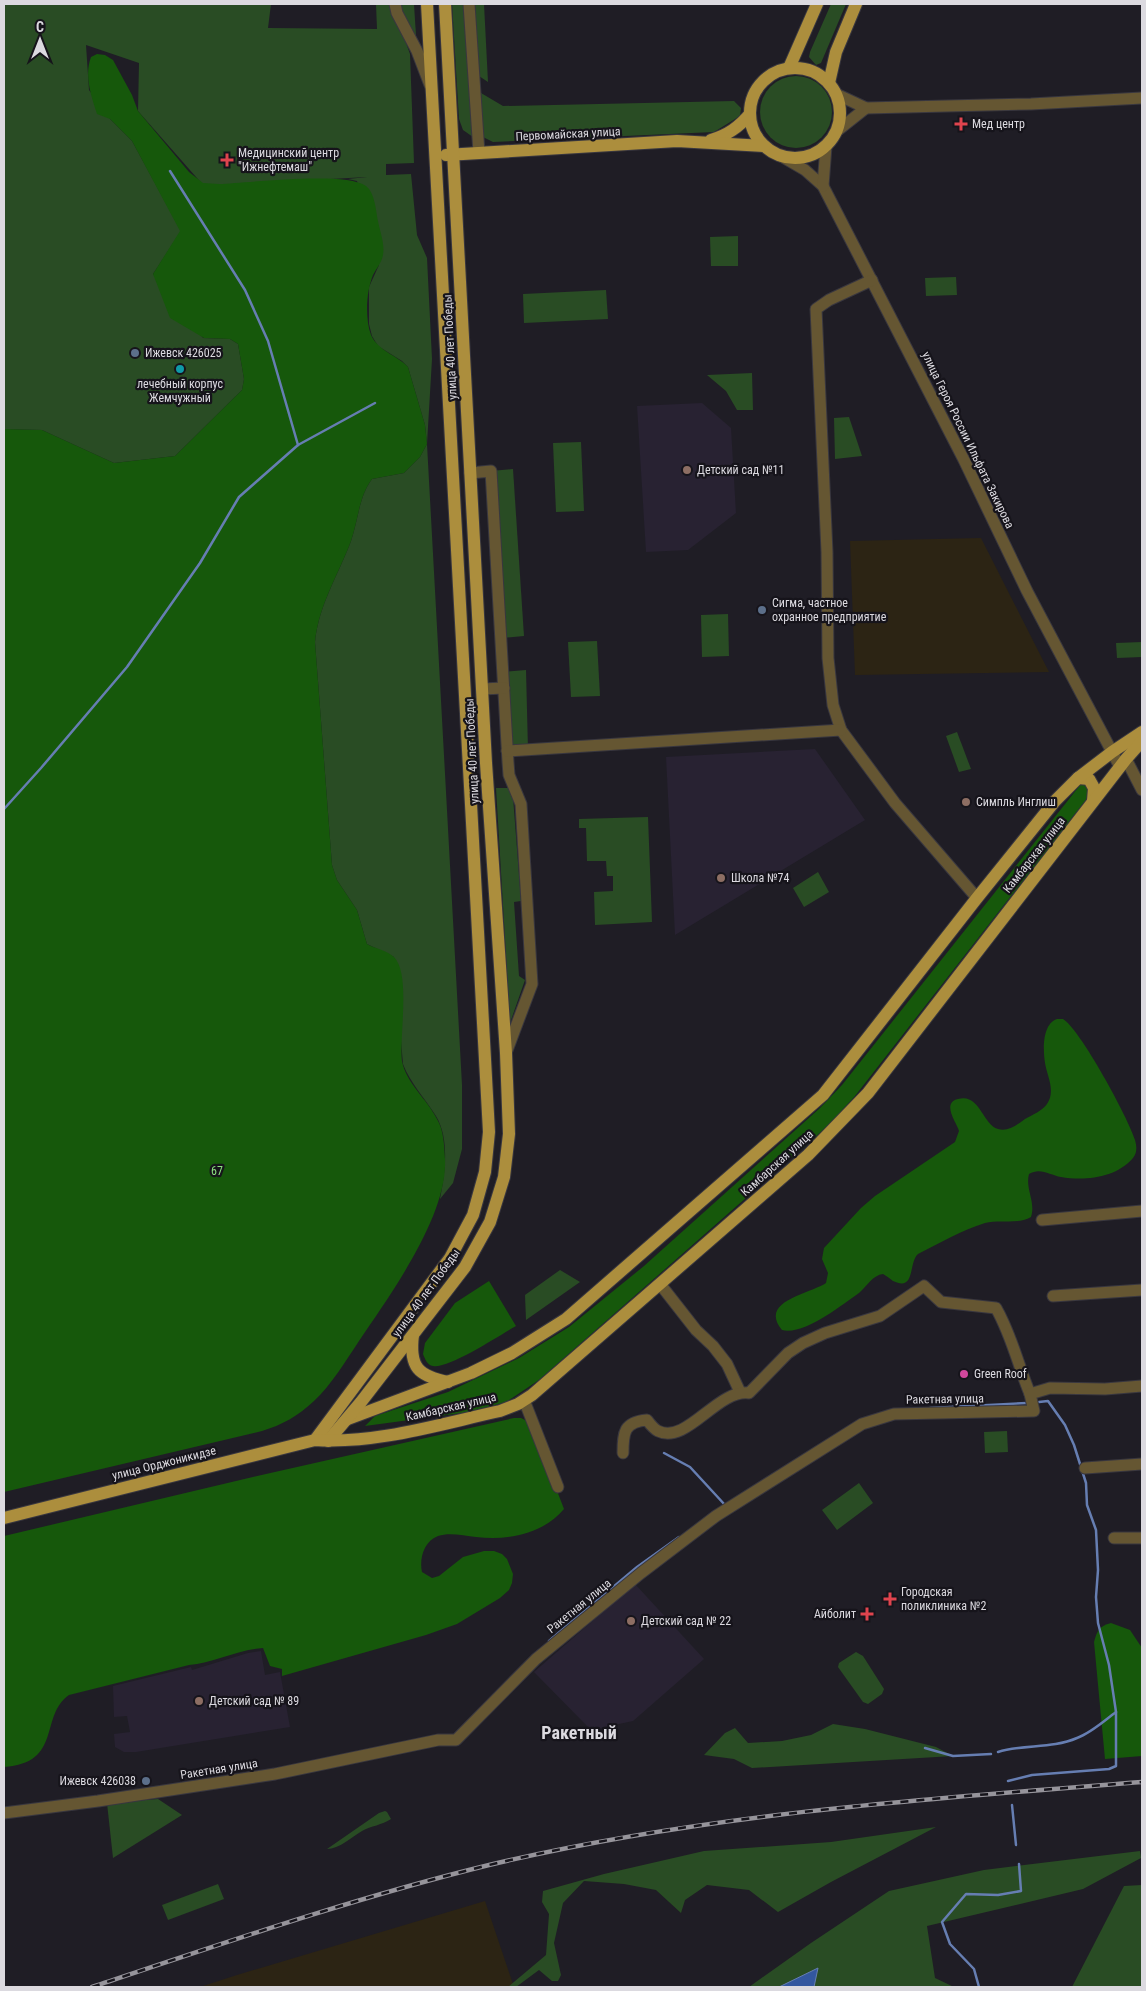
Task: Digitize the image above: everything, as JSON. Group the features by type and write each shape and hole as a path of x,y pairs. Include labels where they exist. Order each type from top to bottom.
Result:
{"main road":[{"name":"улица 40 лет Победы","path":"324,1428 450,1258 473,1215 485,1172 489,1132 427,4"},
{"name":"улица 40 лет Победы","path":"328,1441 413,1336 464,1267 490,1222 504,1177 509,1134 506,1053 482,689 445,4"},
{"path":"789,68 817,4"},
{"path":"829,82 836,52 856,4"},
{"path":"789,68 802,68 816,73 829,82 836,94 840,112 837,131 826,146 808,156 792,158 781,156 764,146 752,128 750,114 752,97 759,85 772,74 789,68"},
{"name":"Первомайская улица","path":"702,142 724,136 739,126 750,114"},
{"name":"Первомайская улица","path":"436,156 669,142 764,146"},
{"name":"Камбарская улица","path":"324,1428 448,1382 512,1353 566,1320 823,1095 977,898 1056,801 1078,778 1142,732"},
{"name":"Камбарская улица","path":"315,1440 328,1441 380,1436 500,1411 532,1395 808,1156 868,1092 1093,801 1142,741"},
{"path":"1078,778 1089,779 1094,788 1093,801"},
{"path":"413,1336 412,1360 416,1368 434,1380 448,1382"},
{"path":"349,1394 361,1402"},
{"path":"315,1440 324,1428"},
{"name":"улица Орджоникидзе","path":"4,1518 315,1440"}],"street":[{"name":"улица 40 лет Победы","path":"395,4 397,13 417,51 432,90"},
{"path":"469,4 479,153"},
{"path":"836,94 866,108 1031,104 1142,98"},
{"path":"837,131 866,108"},
{"path":"823,186 826,146"},
{"name":"улица Героя России Ильфата Закирова","path":"781,156 806,170 823,186 964,460 1027,591 1112,752 1123,763 1142,790"},
{"path":"872,280 829,300 816,309 827,552 828,658 833,705 841,730 895,803 977,898"},
{"path":"470,473 491,471 509,775 521,804 532,984 506,1053"},
{"path":"482,689 504,688"},
{"path":"507,751 841,730"},
{"path":"1042,1220 1142,1211"},
{"path":"660,1284 696,1330 713,1346 727,1364 740,1392"},
{"path":"623,1453 623,1440 626,1428 634,1422 647,1420 657,1430 666,1433 674,1433 681,1430 723,1400 740,1392 749,1393 788,1353 803,1343 825,1333 880,1316 924,1286 940,1302 996,1308 1008,1330 1019,1367 1030,1394 1050,1388 1105,1389 1142,1386"},
{"path":"1053,1296 1142,1290"},
{"name":"Ракетная улица","path":"4,1813 185,1789 275,1774 438,1740 456,1740 536,1659 641,1573 716,1516 862,1424 894,1414 1034,1411 1030,1394"},
{"path":"524,1400 558,1487"},
{"path":"1085,1468 1142,1464"},
{"path":"1114,1538 1142,1538"}],"shaded area":[{"name":"Детский сад №11","path":"702,403 731,428 736,513 688,550 646,552 637,406"},
{"path":"981,538 1049,672 855,675 850,541"},
{"name":"Школа №74","path":"815,749 865,820 675,935 666,757"},
{"name":"Детский сад № 22","path":"635,1584 704,1659 633,1721 591,1730 534,1672"},
{"name":"Детский сад № 89","path":"261,1651 265,1675 280,1672 290,1727 136,1752 124,1752 115,1747 114,1734 130,1732 127,1716 114,1717 113,1686 191,1667 192,1670 248,1653"},
{"path":"485,1901 514,1987 200,1987 237,1975"}],"green space":[{"path":"4,4 271,4 268,28 377,29 376,4 392,4 410,54 414,163 386,164 386,175 411,174 417,235 427,258 432,359 427,444 425,425 408,367 378,346 372,336 369,324 369,287 379,265 357,181 348,179 367,177 204,186 138,111 139,63 86,45 89,90 110,119 132,141 181,231 153,274 203,338 230,339 238,344 244,379 242,390 175,456 114,463 42,430 4,429"},
{"path":"395,4 414,4 417,51"},
{"path":"452,4 465,4 473,137 463,130 459,119"},
{"path":"475,4 484,4 488,82 479,76"},
{"path":"831,4 846,4 821,63 816,65 809,57 810,52"},
{"name":"67","path":"97,54 105,55 113,60 132,95 138,111 189,172 203,183 338,179 366,186 373,198 382,238 383,255 373,275 369,289 367,313 369,329 378,345 408,367 425,425 427,444 420,457 404,473 372,479 364,493 351,541 320,615 315,642 332,865 337,880 357,910 367,944 385,951 394,957 399,965 403,991 402,1061 412,1084 433,1112 441,1128 445,1159 443,1181 437,1205 415,1254 386,1301 327,1387 296,1416 262,1431 4,1492 4,429 42,430 114,463 175,456 242,390 244,379 238,344 230,339 204,338 170,318 153,274 180,231 132,141 110,119 97,114 89,85 88,71 91,57"},
{"path":"796,76 810,79 822,86 829,98 832,112 829,126 822,138 810,145 796,148 782,145 770,138 763,126 760,112 763,98 770,86 782,79"},
{"path":"481,93 503,106 734,101 741,108 740,116 714,132 493,142 483,137"},
{"path":"738,236 738,266 711,266 710,237"},
{"path":"956,277 957,295 926,296 925,278"},
{"path":"606,290 608,319 524,323 523,294"},
{"path":"752,373 753,410 737,410 726,391 707,375"},
{"path":"849,417 862,456 835,459 834,418"},
{"path":"581,442 584,511 556,512 553,443"},
{"path":"427,444 462,1085 462,1149 453,1183 440,1199 445,1168 443,1135 436,1116 403,1064 394,957 367,944 357,910 337,880 332,865 315,642 320,615 351,541 364,493 372,479 404,473 420,457"},
{"path":"513,469 524,636 501,638 491,471"},
{"path":"728,614 729,656 702,657 701,615"},
{"path":"597,641 600,696 571,697 568,642"},
{"path":"1142,642 1142,657 1117,658 1116,643"},
{"path":"526,670 528,750 507,751 503,672"},
{"path":"957,732 971,769 959,772 946,736"},
{"path":"1081,784 1088,784 1089,796 855,1096 830,1124 539,1380 506,1402 469,1412 365,1426 375,1416 448,1392 519,1358 569,1327 644,1266 820,1108 842,1085"},
{"path":"496,788 508,788 513,797 521,901 514,902 519,976 525,980 510,1023"},
{"path":"648,817 652,922 595,925 594,892 613,891 613,876 607,876 606,861 587,861 586,828 579,828 579,819"},
{"path":"818,872 829,892 804,907 793,888"},
{"path":"1057,1019 1063,1019 1081,1039 1114,1095 1135,1140 1136,1150 1133,1158 1118,1170 1090,1178 1070,1178 1041,1171 1033,1172 1029,1174 1028,1180 1032,1206 1031,1217 1020,1221 985,1223 959,1233 918,1254 908,1280 905,1283 893,1281 883,1274 879,1275 833,1312 801,1328 791,1331 782,1330 776,1320 776,1312 781,1305 826,1283 828,1273 822,1259 824,1248 861,1208 875,1196 955,1142 959,1131 950,1109 953,1101 965,1098 971,1100 993,1126 1002,1130 1016,1126 1040,1111 1047,1104 1050,1099 1051,1089 1044,1058 1044,1045 1049,1026"},
{"path":"560,1270 580,1282 526,1320 525,1295"},
{"path":"489,1281 516,1326 462,1357 441,1366 429,1364 423,1354 425,1343 455,1303"},
{"path":"514,1418 521,1418 531,1423 564,1509 556,1518 524,1534 500,1538 452,1534 438,1536 433,1538 426,1546 421,1562 422,1572 432,1578 439,1576 463,1557 484,1551 494,1551 502,1554 507,1559 513,1574 509,1590 500,1598 457,1624 426,1635 282,1676 282,1669 270,1666 263,1648 244,1651 207,1662 69,1695 60,1704 54,1715 43,1748 35,1757 23,1764 4,1767 4,1536"},
{"path":"1007,1431 1008,1452 985,1453 984,1432"},
{"path":"859,1483 873,1503 837,1530 822,1510"},
{"path":"1111,1623 1130,1630 1142,1648 1142,1756 1105,1759 1094,1642 1099,1630"},
{"path":"856,1652 863,1656 884,1689 882,1694 868,1704 863,1702 838,1667 839,1663"},
{"path":"833,1724 865,1729 936,1747 953,1756 752,1768 734,1759 704,1755 725,1733 735,1728 748,1743 782,1741 811,1735"},
{"path":"158,1799 182,1815 113,1858 107,1803"},
{"path":"385,1811 391,1819 362,1831 341,1845 327,1849 379,1813"},
{"path":"936,1827 778,1912 749,1890 707,1885 685,1900 681,1913 656,1890 624,1884 584,1881 563,1903 554,1943 561,1975 558,1981 552,1981 539,1970 516,1987 508,1987 546,1955 549,1914 542,1902 543,1891 604,1874 704,1851 831,1842"},
{"path":"1140,1851 1141,1858 1083,1889 927,1926 935,1978 954,1987 749,1987 889,1891 984,1870"},
{"path":"218,1884 224,1899 168,1920 162,1905"},
{"path":"1142,1885 1142,1987 1072,1987 1124,1886"}],"water":[{"path":"818,1968 814,1987 779,1987"}],"waterway":[{"path":"170,171 245,290 268,341 298,445"},
{"path":"4,809 127,667 200,563 239,497 298,445 375,403"},
{"path":"1008,1781 1032,1775 1109,1769 1116,1766 1116,1712 1109,1665 1098,1623 1096,1530 1087,1505 1086,1483 1074,1445 1065,1425 1048,1401 1039,1402"},
{"path":"930,1408 1027,1403"},
{"path":"664,1453 690,1467 725,1505"},
{"path":"549,1641 637,1567 679,1537"},
{"path":"998,1752 1058,1744 1082,1736 1116,1712"},
{"path":"925,1748 953,1756 991,1754"},
{"path":"1012,1805 1016,1845"},
{"path":"979,1987 974,1969 950,1944 942,1922 966,1894 998,1895 1021,1891 1019,1864"}],"railway":[{"path":"92,1987 289,1922 389,1892 489,1865 569,1847 650,1833 814,1811 896,1802 1142,1782"}],"place":[{"name":"Мед центр","path":"961,124"},
{"name":"Медицинский центр \"Ижнефтемаш\"","path":"227,160"},
{"name":"Ижевск 426025","path":"135,353"},
{"name":"лечебный корпус Жемчужный","path":"180,369"},
{"name":"Детский сад №11","path":"687,470"},
{"name":"Сигма, частное охранное предприятие","path":"762,610"},
{"name":"Симпль Инглиш","path":"966,802"},
{"name":"Школа №74","path":"721,878"},
{"name":"Green Roof","path":"964,1374"},
{"name":"Городская поликлиника №2","path":"890,1599"},
{"name":"Айболит","path":"867,1614"},
{"name":"Детский сад № 22","path":"631,1621"},
{"name":"Детский сад № 89","path":"199,1701"},
{"name":"Ижевск 426038","path":"146,1781"}],"district":[{"name":"Ракетный","path":"579,1732"}]}
